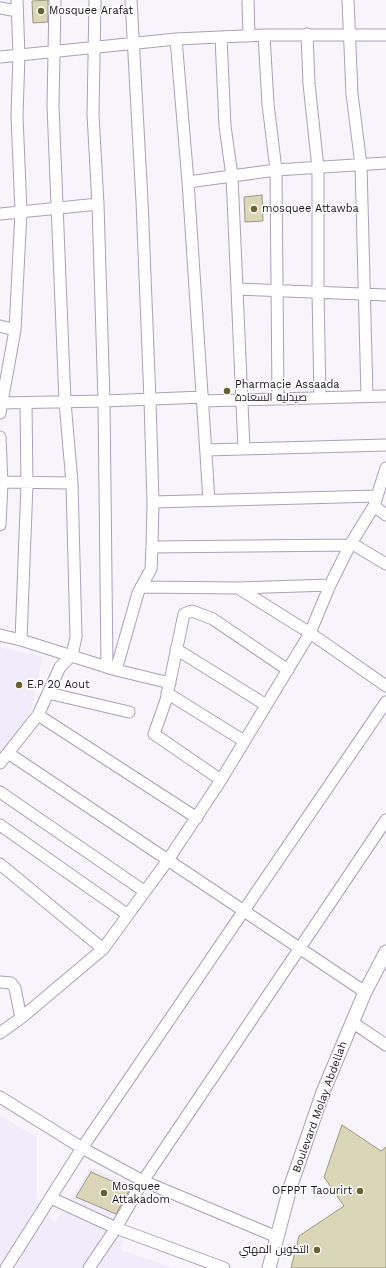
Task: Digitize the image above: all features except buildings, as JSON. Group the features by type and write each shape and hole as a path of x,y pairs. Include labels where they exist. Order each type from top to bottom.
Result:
{"main road":[{"name":"Boulevard Molay Abdellah","path":"269,1268 304,1145 323,1092 365,992 386,952"}],"street":[{"path":"0,763 38,715 60,667 72,655 76,637 72,483 65,402 53,106 56,0"},
{"path":"95,0 93,115 98,204 112,668"},
{"path":"112,668 135,600 141,587 147,580 151,569 152,547 153,502 150,400 131,0"},
{"path":"248,0 249,36"},
{"path":"348,0 352,94 361,165 366,294 367,396"},
{"path":"0,8 17,5 19,55 17,116 21,212 15,330 1,408 26,403 386,396"},
{"path":"307,34 308,84 318,168 320,398"},
{"path":"0,57 95,48 134,42 176,39 307,34 386,35"},
{"path":"264,35 268,104 276,170 278,399"},
{"path":"221,37 225,126 232,176 244,449"},
{"path":"176,39 188,182 209,500"},
{"path":"188,182 276,170 386,163"},
{"path":"0,214 98,204"},
{"path":"238,289 386,295"},
{"path":"0,326 15,330"},
{"path":"21,640 27,484 26,403"},
{"path":"0,437 0,525"},
{"path":"206,450 386,445"},
{"path":"0,1033 22,1018 103,949 197,818 310,633 330,584 376,501 386,468"},
{"path":"1,483 72,483"},
{"path":"153,502 209,500 376,501"},
{"path":"376,501 386,515"},
{"path":"152,547 351,544 386,564"},
{"path":"141,587 238,588 330,584"},
{"path":"238,588 310,633 386,686"},
{"path":"221,780 154,734 169,688 184,614 192,611 213,619 288,670"},
{"path":"0,635 72,655 169,688 244,741"},
{"path":"176,649 266,705"},
{"path":"48,693 129,712"},
{"path":"6,1268 82,1148 386,702"},
{"path":"38,715 197,818"},
{"path":"8,753 365,992"},
{"path":"0,792 144,891"},
{"path":"89,1268 116,1228 143,1181 386,820"},
{"path":"0,825 128,915"},
{"path":"0,864 103,949"},
{"path":"0,982 11,983 15,988 22,1018"},
{"path":"352,1022 386,1045"},
{"path":"0,1097 82,1148 143,1181 277,1237"},
{"path":"51,1198 116,1228 224,1268"}],"shaded area":[{"name":"E.P 20 Aout","path":"0,647 43,657 28,723 0,751"},
{"path":"0,1116 37,1137 37,1199 55,1223 91,1167 134,1185 121,1250 173,1268 0,1268"}],"place":[{"name":"Mosquee Arafat","path":"41,11"},
{"name":"mosquee Attawba","path":"254,209"},
{"name":"Pharmacie Assaada صيدلية السعادة","path":"227,391"},
{"name":"E.P 20 Aout","path":"19,685"},
{"name":"OFPPT Taourirt","path":"360,1191"},
{"name":"Mosquee Attakadom","path":"104,1193"},
{"name":"التكوين المهني","path":"317,1250"}]}
